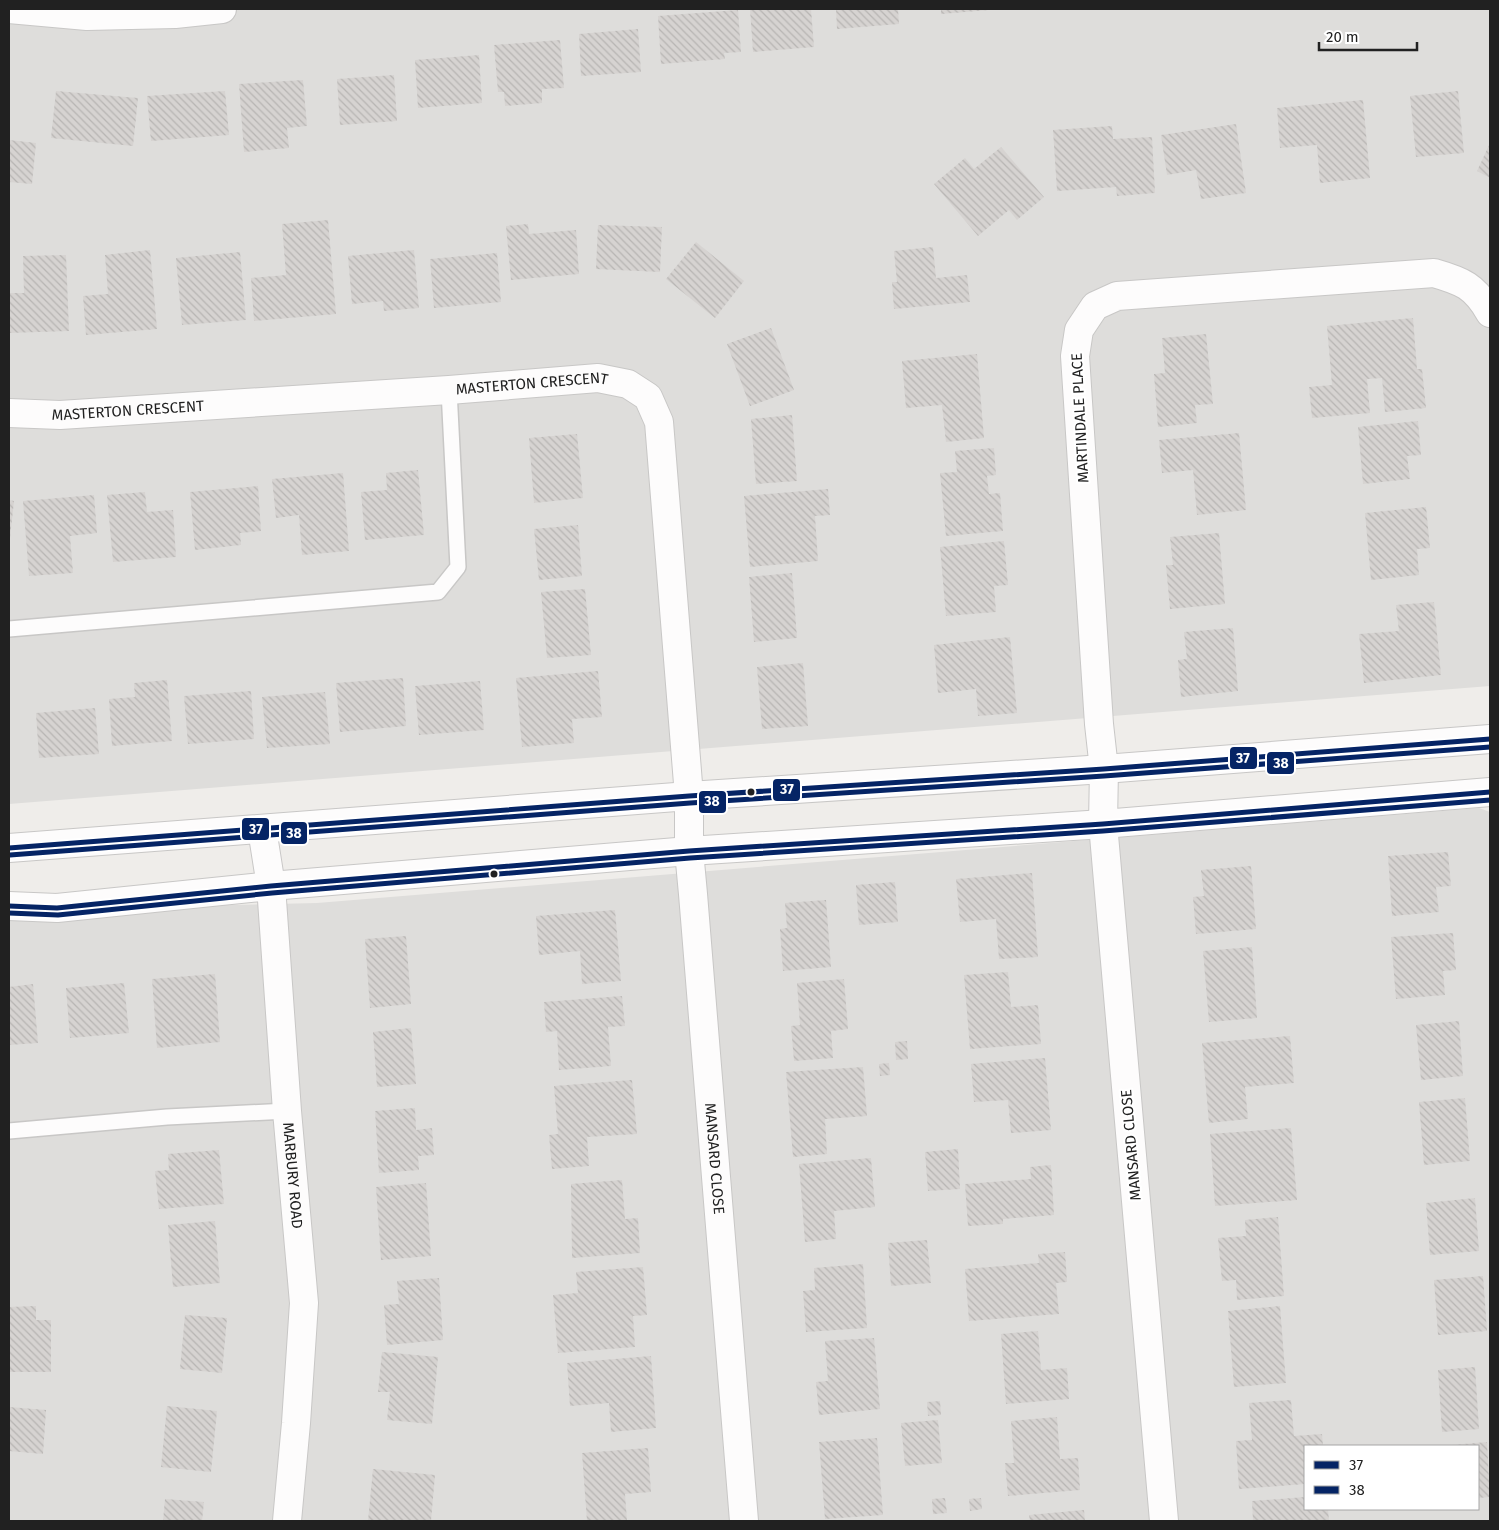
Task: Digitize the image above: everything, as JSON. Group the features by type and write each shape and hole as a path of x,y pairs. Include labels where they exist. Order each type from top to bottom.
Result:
{"street":[{"path":"9,9 86,16 175,14 222,9"},
{"name":"MARTINDALE PLACE","path":"1104,769 1099,724 1075,356 1079,330 1095,306 1117,296 1434,273 1460,280 1482,298 1490,313"},
{"name":"MASTERTON CRESCENT","path":"9,414 60,415 449,390 598,378 628,384 648,397 658,422 689,796"},
{"path":"9,848 689,796 1104,769 1490,739"},
{"name":"MANSARD CLOSE","path":"1104,769 1103,824 1164,1521"},
{"path":"9,906 57,908 271,886 689,851 1103,824 1490,792"},
{"name":"MANSARD CLOSE","path":"689,796 689,851 744,1521"},
{"name":"MARBURY ROAD","path":"262,829 271,886 287,1111 304,1303 287,1521"}],"lane":[{"path":"9,629 438,592 458,567 449,390"},
{"path":"9,1131 167,1117 287,1111"}],"shaded area":[{"path":"9,9 1490,9 1490,686 9,804"},
{"path":"1479,808 1490,812 1490,1521 9,1521 9,910 317,903"}],"building":[{"path":"750,9 811,9 814,47 753,52"},
{"path":"836,9 898,9 899,24 837,29"},
{"path":"941,9 989,9 989,10 941,14"},
{"path":"738,10 741,52 724,53 725,59 661,64 658,16"},
{"path":"638,29 641,72 581,76 579,34"},
{"path":"560,40 564,88 542,89 542,103 505,106 504,92 498,92 494,45"},
{"path":"479,55 482,103 418,108 415,60"},
{"path":"394,75 397,121 340,125 337,79"},
{"path":"303,80 307,126 287,128 289,148 244,152 239,84"},
{"path":"56,91 138,98 133,146 51,138"},
{"path":"225,91 229,135 151,141 147,96"},
{"path":"1458,91 1464,153 1416,157 1410,96"},
{"path":"1363,100 1370,178 1320,183 1317,145 1280,148 1277,108"},
{"path":"1236,124 1246,193 1201,199 1196,170 1167,175 1161,135"},
{"path":"1112,126 1113,139 1152,137 1155,193 1117,196 1116,187 1057,191 1053,130"},
{"path":"9,140 36,143 32,184 9,182"},
{"path":"1490,143 1490,178 1477,171"},
{"path":"1001,147 1044,197 1017,220 1009,210 978,236 934,184 965,158 974,169"},
{"path":"328,220 336,314 254,321 251,278 286,275 282,224"},
{"path":"528,224 529,234 576,230 579,274 511,280 506,226"},
{"path":"598,225 662,227 660,272 596,269"},
{"path":"696,242 744,281 715,318 666,279"},
{"path":"933,247 936,278 967,275 970,302 894,309 892,282 897,282 894,251"},
{"path":"150,250 157,329 86,335 83,296 108,294 105,255"},
{"path":"414,250 419,308 384,311 383,301 352,304 348,256"},
{"path":"240,252 246,320 182,325 176,258"},
{"path":"497,253 501,302 434,308 430,259"},
{"path":"66,255 69,331 9,333 9,293 24,293 23,256"},
{"path":"1413,318 1417,369 1422,369 1426,408 1385,412 1382,378 1367,379 1370,413 1312,418 1309,387 1332,385 1327,326"},
{"path":"771,328 794,390 750,406 727,344"},
{"path":"1206,334 1213,404 1195,405 1197,423 1158,427 1154,374 1165,373 1162,338"},
{"path":"977,354 984,438 946,442 942,405 906,408 902,361"},
{"path":"792,415 797,481 756,484 751,419"},
{"path":"1418,421 1421,455 1407,456 1410,479 1363,484 1358,427"},
{"path":"1239,433 1246,510 1197,515 1193,470 1162,473 1159,440"},
{"path":"577,434 583,498 534,503 529,438"},
{"path":"994,448 996,475 987,476 989,494 1000,493 1003,531 946,536 940,473 957,472 955,451"},
{"path":"418,470 424,535 365,540 361,492 387,490 386,473"},
{"path":"343,473 349,551 302,555 299,515 276,518 272,479"},
{"path":"258,486 261,531 240,533 241,545 195,550 190,492"},
{"path":"828,489 830,515 815,516 818,561 750,567 744,496"},
{"path":"145,492 147,512 173,510 176,557 113,562 107,495"},
{"path":"94,495 97,533 70,536 73,573 29,576 23,501"},
{"path":"9,500 14,501 10,538 9,538"},
{"path":"1426,507 1430,548 1417,549 1419,575 1371,580 1365,513"},
{"path":"578,525 582,576 539,580 534,529"},
{"path":"1219,533 1225,604 1170,609 1166,565 1173,565 1170,537"},
{"path":"1004,541 1008,585 994,586 996,612 946,616 940,547"},
{"path":"792,573 797,638 754,642 749,577"},
{"path":"585,589 591,655 547,658 541,592"},
{"path":"1434,602 1441,675 1364,683 1359,634 1399,631 1396,605"},
{"path":"1233,628 1238,691 1181,697 1178,660 1187,659 1184,632"},
{"path":"1010,637 1017,713 978,716 976,689 938,693 934,645"},
{"path":"803,663 808,726 762,729 757,667"},
{"path":"598,671 602,717 572,719 574,743 522,747 516,678"},
{"path":"403,678 406,726 340,732 336,683"},
{"path":"167,680 172,741 112,746 109,699 135,697 134,683"},
{"path":"480,681 484,730 419,735 415,686"},
{"path":"251,691 254,739 188,744 184,696"},
{"path":"325,692 330,744 267,748 262,697"},
{"path":"95,708 99,754 39,758 36,713"},
{"path":"1448,852 1451,886 1436,887 1439,912 1392,916 1388,856"},
{"path":"1251,866 1256,929 1196,934 1193,897 1204,896 1201,870"},
{"path":"1032,873 1038,957 999,959 996,919 960,922 956,879"},
{"path":"895,882 898,922 859,925 856,885"},
{"path":"826,900 831,967 783,971 780,929 787,928 785,903"},
{"path":"615,910 621,981 582,984 580,951 539,955 536,916"},
{"path":"1453,933 1456,970 1443,971 1445,995 1396,999 1391,937"},
{"path":"406,936 411,1004 370,1008 365,939"},
{"path":"1252,947 1257,1018 1209,1022 1203,951"},
{"path":"1008,972 1011,1007 1038,1005 1041,1044 970,1049 964,975"},
{"path":"215,974 220,1042 157,1048 152,979"},
{"path":"844,979 848,1029 831,1031 833,1058 794,1061 791,1026 800,1025 797,983"},
{"path":"124,983 129,1033 70,1038 66,988"},
{"path":"33,984 38,1043 9,1045 9,987"},
{"path":"622,996 625,1026 608,1027 611,1066 559,1070 557,1031 546,1032 544,1002"},
{"path":"1459,1021 1463,1076 1421,1080 1416,1025"},
{"path":"411,1028 416,1084 377,1087 373,1032"},
{"path":"1290,1036 1294,1083 1245,1087 1248,1119 1209,1123 1202,1043"},
{"path":"907,1041 908,1059 896,1060 895,1042"},
{"path":"1045,1058 1051,1130 1011,1133 1008,1100 974,1102 971,1064"},
{"path":"889,1063 890,1075 880,1076 879,1064"},
{"path":"863,1067 867,1116 825,1119 827,1154 793,1157 786,1072"},
{"path":"632,1080 637,1134 587,1137 589,1166 552,1169 549,1135 558,1134 554,1086"},
{"path":"1465,1098 1470,1161 1424,1165 1419,1102"},
{"path":"415,1108 416,1130 432,1128 434,1155 418,1156 419,1170 379,1173 375,1111"},
{"path":"1291,1128 1297,1200 1215,1206 1210,1134"},
{"path":"958,1149 960,1189 928,1191 925,1152"},
{"path":"219,1150 224,1204 159,1209 155,1171 169,1170 168,1154"},
{"path":"871,1158 875,1207 834,1211 836,1239 805,1242 799,1164"},
{"path":"1051,1165 1054,1215 1003,1219 1003,1224 968,1226 965,1184 1031,1179 1030,1167"},
{"path":"622,1180 625,1219 638,1218 640,1253 572,1258 571,1184"},
{"path":"426,1183 431,1256 381,1260 376,1187"},
{"path":"1475,1198 1479,1251 1430,1255 1426,1203"},
{"path":"1278,1217 1284,1296 1237,1300 1236,1280 1222,1281 1218,1238 1246,1236 1245,1220"},
{"path":"215,1221 220,1283 173,1287 168,1225"},
{"path":"927,1240 931,1283 891,1286 888,1243"},
{"path":"1065,1252 1067,1282 1056,1283 1059,1314 969,1321 965,1269 1039,1263 1038,1254"},
{"path":"863,1264 867,1328 806,1332 803,1291 815,1290 814,1268"},
{"path":"643,1267 647,1315 633,1316 635,1347 558,1353 553,1295 578,1293 576,1272"},
{"path":"1483,1276 1487,1331 1438,1335 1434,1280"},
{"path":"439,1278 443,1340 387,1345 384,1305 399,1304 397,1281"},
{"path":"36,1306 36,1320 51,1320 51,1372 9,1372 9,1307"},
{"path":"1280,1306 1286,1383 1234,1387 1228,1311"},
{"path":"185,1315 227,1318 222,1373 180,1369"},
{"path":"1038,1331 1041,1370 1067,1368 1069,1399 1006,1404 1001,1334"},
{"path":"874,1338 880,1409 819,1415 816,1382 828,1381 825,1341"},
{"path":"382,1352 438,1357 432,1424 387,1420 390,1392 378,1392"},
{"path":"651,1356 656,1428 611,1432 609,1403 570,1406 567,1363"},
{"path":"1475,1367 1479,1429 1442,1432 1438,1370"},
{"path":"1291,1400 1294,1436 1322,1434 1323,1445 1304,1445 1304,1484 1239,1489 1236,1441 1252,1440 1249,1403"},
{"path":"940,1401 941,1415 928,1416 927,1402"},
{"path":"167,1406 217,1411 211,1472 161,1467"},
{"path":"9,1407 46,1410 43,1454 9,1451"},
{"path":"1057,1417 1060,1459 1078,1458 1080,1490 1008,1496 1005,1463 1014,1463 1011,1421"},
{"path":"938,1420 942,1463 905,1466 901,1423"},
{"path":"877,1438 883,1515 825,1519 819,1442"},
{"path":"1487,1442 1490,1497 1479,1498 1479,1445 1452,1445"},
{"path":"648,1448 651,1492 625,1494 627,1521 587,1521 582,1453"},
{"path":"373,1469 435,1475 431,1521 368,1521"},
{"path":"1304,1497 1304,1510 1328,1510 1329,1521 1253,1521 1252,1501"},
{"path":"945,1498 947,1513 933,1514 932,1499"},
{"path":"981,1498 982,1509 970,1511 969,1499"},
{"path":"165,1499 204,1502 202,1521 163,1521"},
{"path":"1084,1510 1085,1521 1030,1521 1029,1515"}],"transit line":[{"name":"37","path":"9,848 689,796 1104,769 1490,739"},
{"name":"38","path":"10,855 690,803 1104,776 1490,747"},
{"name":"37","path":"9,906 57,908 271,886 689,851 1103,824 1490,792"},
{"name":"38","path":"9,913 58,915 272,893 690,858 1103,831 1490,800"}]}
